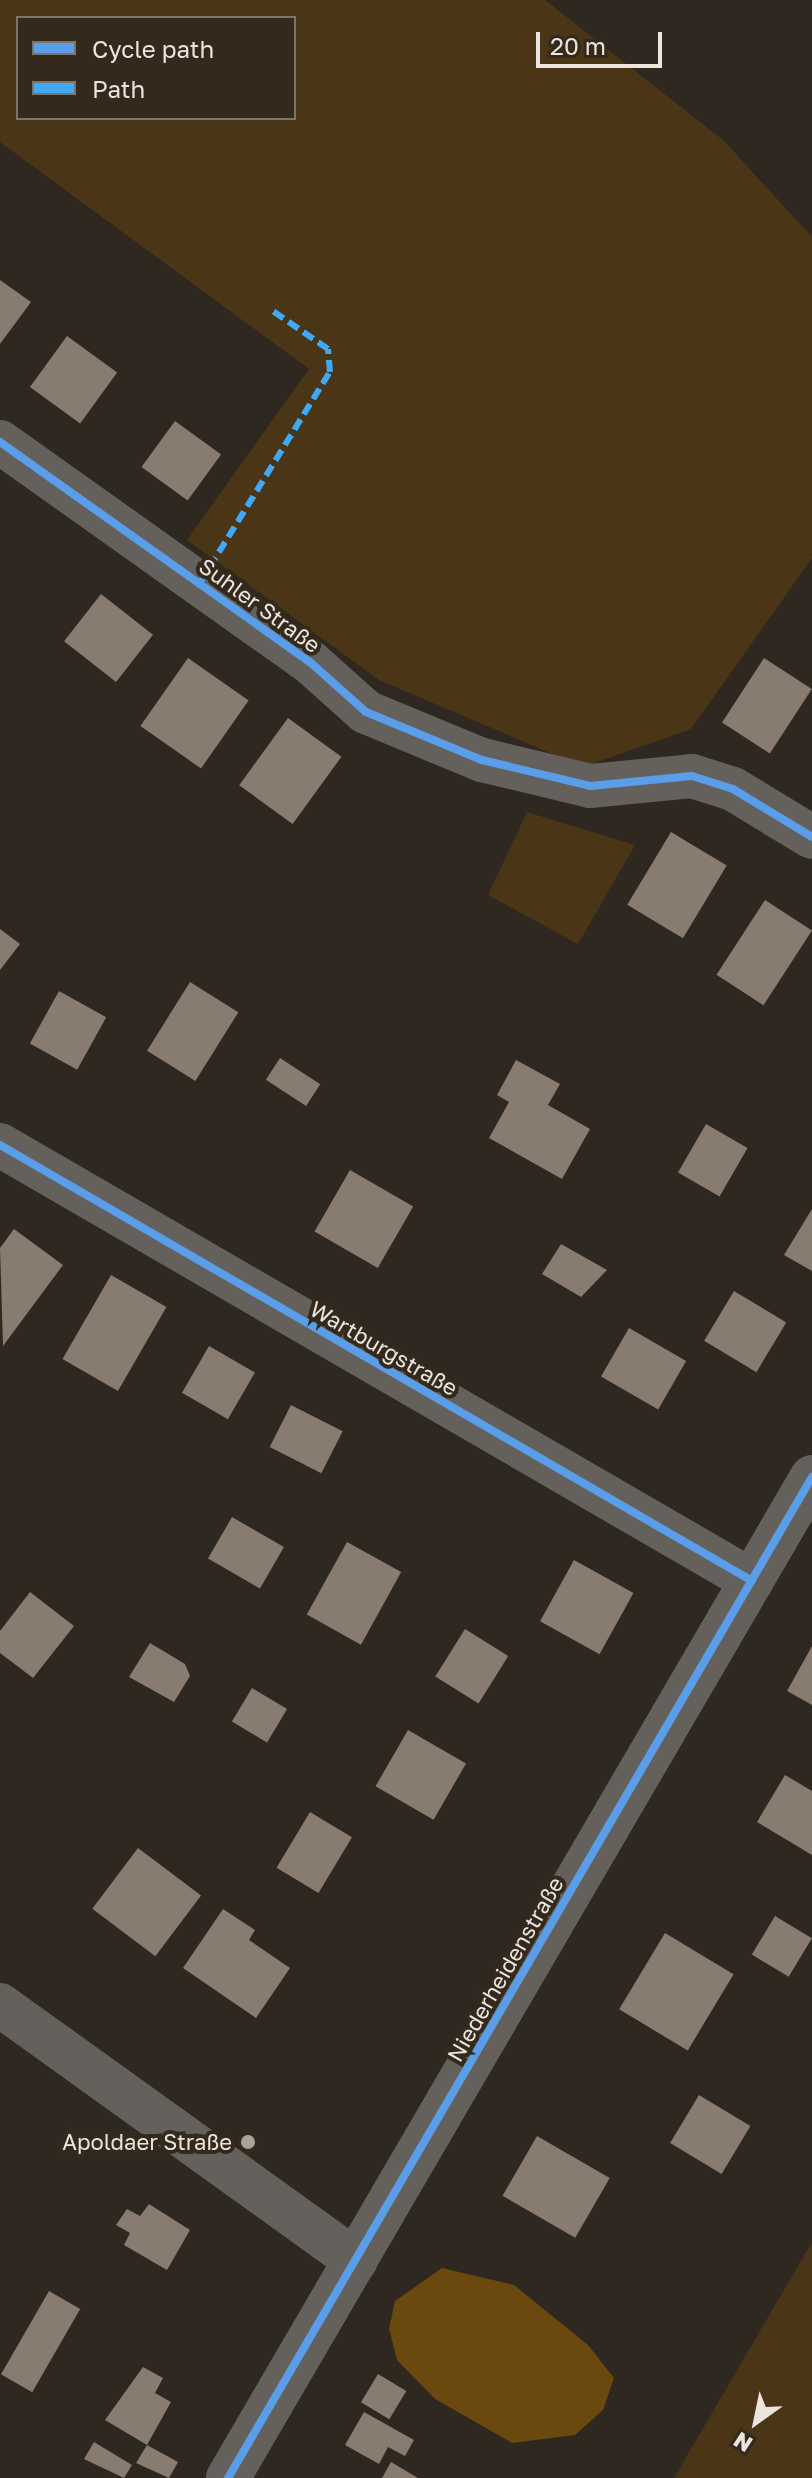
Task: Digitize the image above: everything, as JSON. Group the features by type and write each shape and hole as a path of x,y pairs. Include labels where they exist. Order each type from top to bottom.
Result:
{"street":[{"name":"Suhler Straße","path":"3,449 310,662 366,712 482,760 590,786 692,776 733,789 812,837"},
{"name":"Wartburgstraße","path":"0,1145 752,1581"},
{"name":"Niederheidenstraße","path":"228,2478 812,1477"},
{"path":"0,2005 356,2261"}],"shaded area":[{"path":"0,0 545,0 724,141 812,237 812,558 691,729 583,767 379,680 187,540 309,369 0,142"},
{"path":"527,812 635,845 578,944 488,895"},
{"path":"812,2242 812,2478 674,2478"},
{"path":"442,2268 514,2285 588,2345 614,2378 603,2410 575,2435 512,2443 435,2399 397,2360 389,2329 395,2301"}],"building":[{"path":"0,280 31,302 0,344"},
{"path":"67,336 117,372 80,423 30,387"},
{"path":"175,421 221,455 188,501 141,467"},
{"path":"101,594 153,635 116,682 64,641"},
{"path":"188,658 249,700 201,768 140,726"},
{"path":"764,658 812,689 770,754 722,723"},
{"path":"288,718 341,757 293,824 239,785"},
{"path":"671,832 727,865 683,938 627,905"},
{"path":"765,900 812,930 763,1005 717,975"},
{"path":"0,929 20,944 0,970"},
{"path":"190,982 238,1012 195,1081 147,1051"},
{"path":"59,991 106,1017 77,1070 30,1043"},
{"path":"280,1058 320,1084 306,1106 266,1080"},
{"path":"516,1060 560,1084 548,1105 590,1129 562,1179 489,1138 509,1102 497,1095"},
{"path":"706,1124 748,1148 720,1196 678,1172"},
{"path":"350,1170 413,1206 378,1268 314,1231"},
{"path":"812,1209 812,1271 784,1255"},
{"path":"14,1229 63,1265 3,1346 0,1248"},
{"path":"561,1244 607,1270 581,1297 542,1274"},
{"path":"111,1275 166,1307 118,1391 62,1359"},
{"path":"734,1291 786,1322 756,1372 704,1341"},
{"path":"629,1328 686,1361 658,1409 601,1376"},
{"path":"209,1346 255,1372 228,1419 182,1393"},
{"path":"291,1405 343,1431 321,1473 270,1447"},
{"path":"232,1517 284,1547 260,1589 208,1559"},
{"path":"347,1542 401,1572 361,1645 307,1615"},
{"path":"574,1560 633,1593 600,1654 540,1621"},
{"path":"30,1592 74,1626 33,1678 0,1653 0,1631"},
{"path":"465,1629 508,1656 479,1704 435,1676"},
{"path":"150,1643 185,1664 190,1676 174,1702 129,1677"},
{"path":"812,1646 812,1705 787,1691"},
{"path":"252,1688 287,1709 267,1743 232,1721"},
{"path":"408,1730 466,1764 434,1820 376,1786"},
{"path":"785,1775 812,1791 812,1855 757,1822"},
{"path":"310,1812 352,1837 319,1893 277,1868"},
{"path":"138,1848 201,1896 155,1956 92,1909"},
{"path":"223,1909 255,1930 249,1940 290,1968 256,2018 183,1968"},
{"path":"775,1916 812,1938 789,1977 752,1955"},
{"path":"665,1933 734,1974 688,2050 619,2009"},
{"path":"699,2095 750,2126 722,2174 670,2143"},
{"path":"537,2136 610,2178 575,2238 502,2196"},
{"path":"149,2204 190,2230 167,2270 124,2245 130,2233 116,2225 127,2209 140,2216"},
{"path":"49,2291 80,2309 32,2392 1,2374"},
{"path":"143,2367 163,2378 155,2393 171,2402 147,2445 105,2420"},
{"path":"378,2374 406,2391 389,2419 361,2402"},
{"path":"364,2412 414,2440 405,2456 388,2447 379,2464 345,2445"},
{"path":"94,2442 132,2465 124,2478 84,2459"},
{"path":"147,2445 178,2462 169,2478 136,2463"},
{"path":"391,2462 418,2478 382,2478"}],"marked path":[{"path":"200,583 330,372 328,349 273,311"}],"cycle path":[{"path":"0,442 310,662 366,712 482,760 590,786 692,776 733,789 812,837"},
{"path":"0,1145 752,1581"},
{"path":"228,2478 812,1477"}],"place":[{"name":"Apoldaer Straße","path":"248,2142"}]}
